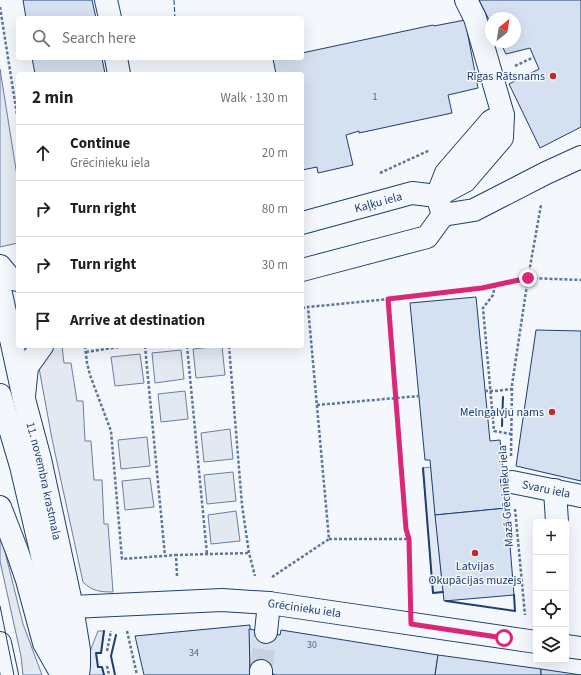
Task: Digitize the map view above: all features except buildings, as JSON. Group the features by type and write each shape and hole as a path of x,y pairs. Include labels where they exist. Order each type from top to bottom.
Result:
{"street":[{"path":"106,0 110,16"},
{"path":"304,269 427,237 440,206 446,173 491,121 503,115 475,18 466,0"},
{"path":"116,60 119,72"},
{"name":"Kaļķu iela","path":"304,222 412,193 440,206 474,210 581,157"},
{"path":"0,266 10,278 16,280"},
{"name":"11. novembra krastmala","path":"0,289 24,400 40,459 72,607 79,650 78,675"},
{"path":"24,400 27,367 41,348"},
{"name":"11. novembra krastmala","path":"0,395 21,466 70,675"},
{"path":"0,442 21,466"},
{"name":"Svaru iela","path":"512,482 581,496"},
{"path":"554,490 557,519"},
{"path":"0,507 17,551 44,643 62,675"},
{"path":"263,595 266,632"},
{"name":"Grēcinieku iela","path":"72,607 222,600 263,595 411,624 532,642"},
{"path":"0,643 7,675"},
{"path":"569,646 581,648"}],"path":[{"path":"0,7 16,108"},
{"path":"379,173 432,149"},
{"name":"Mazā Grēcinieku iela","path":"532,642 512,482 512,389 528,278 546,173"},
{"path":"304,308 482,288 528,278 581,280"},
{"path":"495,285 493,295 483,308 494,431 511,434"},
{"path":"388,299 397,398 406,529 409,539 411,624"},
{"path":"308,307 329,539"},
{"path":"85,348 90,375 112,431 122,559 176,555"},
{"path":"86,352 113,348"},
{"path":"145,348 164,556"},
{"path":"187,348 207,554"},
{"path":"229,348 242,506 249,552 263,595 329,539 409,539"},
{"path":"485,391 512,389"},
{"path":"317,405 419,396"},
{"path":"126,626 137,675"},
{"path":"107,652 111,632"}],"shaded area":[{"path":"0,69 16,169 16,243 0,247"},
{"path":"52,348 62,348 64,363 71,363 77,401 83,401 85,441 91,441 94,480 102,480 104,524 108,524 113,592 96,590 83,582 52,439 39,368"},
{"path":"222,348 225,375 196,378 193,349"},
{"path":"181,350 184,379 155,383 152,353"},
{"path":"140,354 144,383 115,386 111,357"},
{"path":"185,391 188,419 161,422 158,394"},
{"path":"230,429 233,459 204,462 201,433"},
{"path":"147,437 150,466 121,469 118,440"},
{"path":"431,467 443,592 433,593 423,470 423,468"},
{"path":"233,472 236,501 207,504 204,475"},
{"path":"150,478 154,507 125,510 122,481"},
{"path":"236,511 240,541 211,544 208,515"},
{"path":"0,536 23,624 42,675 23,675 21,656 0,561"},
{"path":"98,631 104,631 101,653 96,653 98,667 102,667 104,675 88,675 87,669 89,658"}],"tunnel":[{"path":"261,671 266,632"}],"tram line":[{"path":"0,606 14,675"}],"fence":[{"path":"174,0 175,16"}],"wall":[{"path":"502,426 503,397"},
{"path":"423,468 433,593 443,592"},
{"path":"446,601 515,611 514,595"},
{"path":"104,631 101,653 96,653 98,667 102,667 104,675"},
{"path":"115,675 111,656 116,635"}],"place":[{"name":"Rīgas Rātsnams","path":"553,76"},
{"name":"Melngalvju nams","path":"552,412"},
{"name":"Latvijas Okupācijas muzejs","path":"475,553"}],"route":[{"path":"504,638 411,624 409,539 406,529 397,398 388,299 482,288 528,278"}]}
